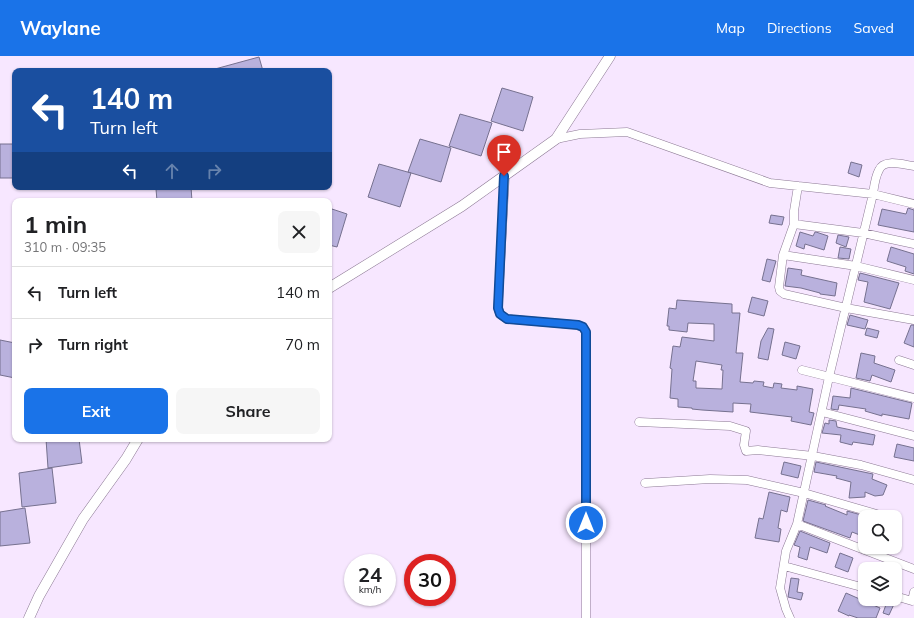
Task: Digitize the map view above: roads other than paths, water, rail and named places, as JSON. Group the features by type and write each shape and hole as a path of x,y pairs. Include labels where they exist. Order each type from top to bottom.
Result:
{"street":[{"path":"556,139 610,56"},
{"path":"332,286 462,206 556,139 580,134 627,132 770,183 872,194 914,204"},
{"path":"790,618 780,588 786,551 797,524 872,194 879,169 883,166 891,163 914,166"},
{"path":"504,176 498,308 500,314 507,319 578,325 583,327 586,332 586,618"},
{"path":"798,186 794,211 794,224 784,255 779,287 780,291 784,294 846,308 914,320"},
{"path":"794,224 863,233 914,244"},
{"path":"784,255 856,266 914,280"},
{"path":"898,360 914,365"},
{"path":"802,370 914,398"},
{"path":"822,412 914,436"},
{"path":"639,422 730,426 746,431 744,445 746,451 758,450 812,456 861,465 914,480"},
{"path":"29,618 39,596 83,519 126,459 136,442"},
{"path":"645,483 710,479 747,480 804,493 863,510"},
{"path":"797,524 914,569"},
{"path":"784,566 858,586"},
{"path":"902,598 912,601 914,592"}]}
